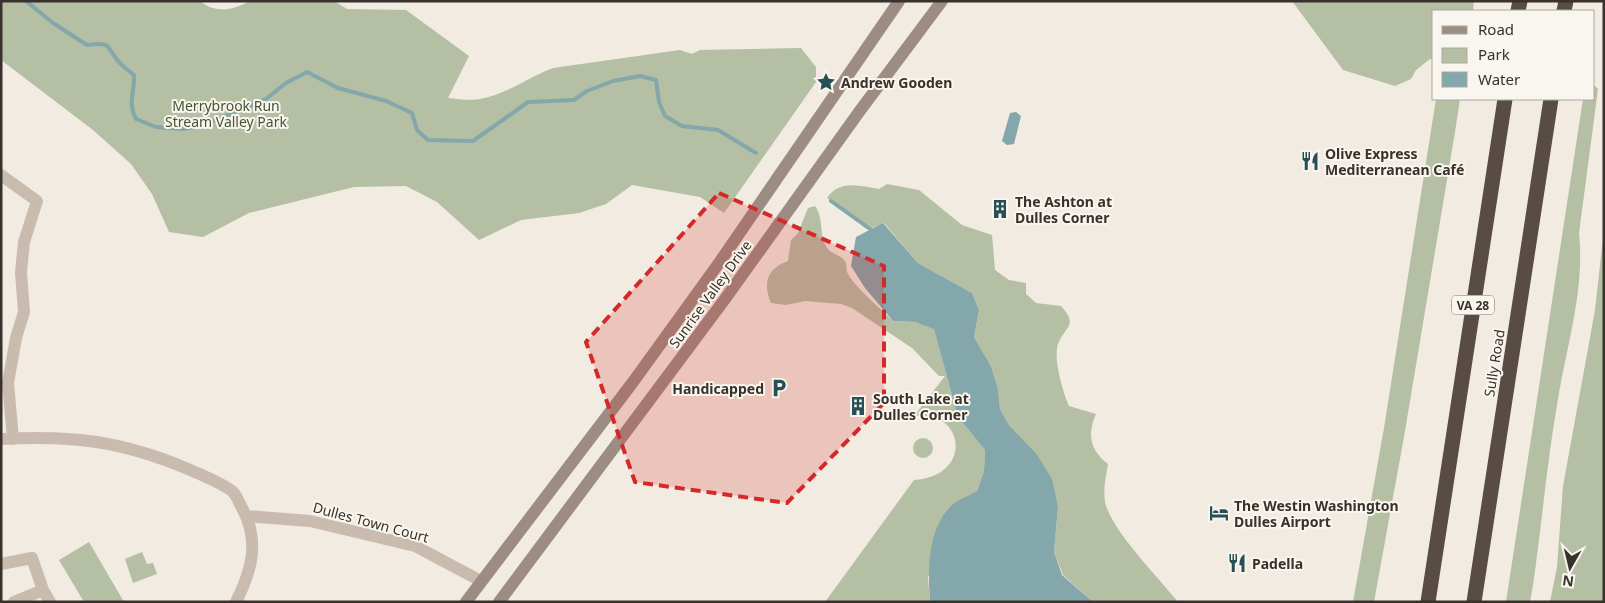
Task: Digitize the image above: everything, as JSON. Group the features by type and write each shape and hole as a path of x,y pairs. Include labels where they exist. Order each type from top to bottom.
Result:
{"highway":[{"name":"VA 28","path":"1428,602 1505,100"},
{"name":"Sully Road","path":"1474,602 1551,100"}],"main road":[{"name":"Sunrise Valley Drive","path":"466,602 633,382 719,263 899,1"},
{"name":"Sunrise Valley Drive","path":"499,602 719,307 853,119 942,1"}],"street":[{"path":"1,175 37,201 24,242 21,272 24,312 16,338 8,383 7,439 92,441 122,445 160,457 204,476 234,492 246,516 254,540 250,567 236,602"},
{"name":"Dulles Town Court","path":"246,516 310,521 415,546 482,581"},
{"path":"1,564 32,558 46,596 14,602"}],"highlighted area":[{"path":"719,193 884,266 884,403 787,503 635,482 586,342"}],"green space":[{"name":"Merrybrook Run Stream Valley Park","path":"1,1 200,1 212,8 225,9 238,7 250,1 334,1 347,9 406,10 469,56 448,98 468,100 489,97 508,90 553,68 680,50 692,54 700,50 801,48 816,67 816,82 724,213 700,197 632,185 606,204 579,213 521,220 479,240 437,202 406,186 354,187 249,213 203,237 169,232 152,194 131,164 93,130 1,60"},
{"path":"1292,1 1474,1 1473,10 1432,10 1432,59 1416,70 1411,79 1395,86 1343,70"},
{"path":"1595,86 1598,89 1579,233 1580,275 1554,422 1533,585 1530,602 1506,602 1583,100 1595,100"},
{"path":"1436,100 1460,100 1405,431 1374,602 1353,602 1384,428"},
{"path":"887,184 919,190 962,225 992,235 995,270 1009,280 1026,283 1026,294 1036,303 1061,306 1066,313 1070,322 1058,344 1059,375 1069,406 1096,414 1091,435 1097,454 1108,464 1104,490 1106,506 1128,543 1178,602 1093,602 1063,575 1054,552 1058,507 1036,453 1009,425 1000,409 998,389 991,366 974,337 979,310 972,293 918,263 884,223 870,229 827,198 832,192 844,186 851,185 879,189"},
{"path":"815,206 820,216 826,246 844,260 848,274 862,292 893,321 915,322 934,328 958,417 985,450 984,471 977,491 928,577 930,602 825,602 914,480 933,476 946,468 954,457 956,444 952,432 944,423 931,417 914,416 945,376 939,376 912,348 852,308 841,304 805,301 786,305 771,303 767,282 771,272 788,261 791,240 798,233 808,208"},
{"path":"1604,229 1604,602 1550,602 1557,567 1563,486 1595,310"},
{"path":"923,438 930,441 933,448 930,455 923,458 916,455 913,448 916,441"},
{"path":"89,542 124,602 84,602 59,560"},
{"path":"142,552 147,564 153,563 157,574 133,583 125,559"}],"water":[{"path":"1016,112 1021,116 1014,144 1007,145 1002,141 1010,113"},
{"path":"883,223 918,263 972,293 979,310 974,337 991,366 998,389 1000,409 1009,425 1036,453 1052,479 1058,507 1054,552 1062,575 1093,602 930,602 929,565 937,528 942,517 950,507 977,491 984,471 985,450 958,417 934,329 915,322 893,321 865,288 851,266 856,237"}],"waterway":[{"path":"26,1 53,23 87,45 101,44 107,46 120,63 134,75 132,107 136,119 156,127 184,129 204,125 266,99 286,83 307,72 338,88 386,101 412,113 417,130 428,140 473,141 528,102 574,100 587,91 613,81 640,76 656,80 659,102 665,116 682,126 718,130 756,153"},
{"path":"831,201 870,229"}],"place":[{"name":"Andrew Gooden","path":"826,82"},
{"name":"Olive Express Mediterranean Café","path":"1310,161"},
{"name":"The Ashton at Dulles Corner","path":"1000,209"},
{"name":"Handicapped","path":"779,388"},
{"name":"South Lake at Dulles Corner","path":"858,406"},
{"name":"The Westin Washington Dulles Airport","path":"1219,513"},
{"name":"Padella","path":"1237,563"}]}
